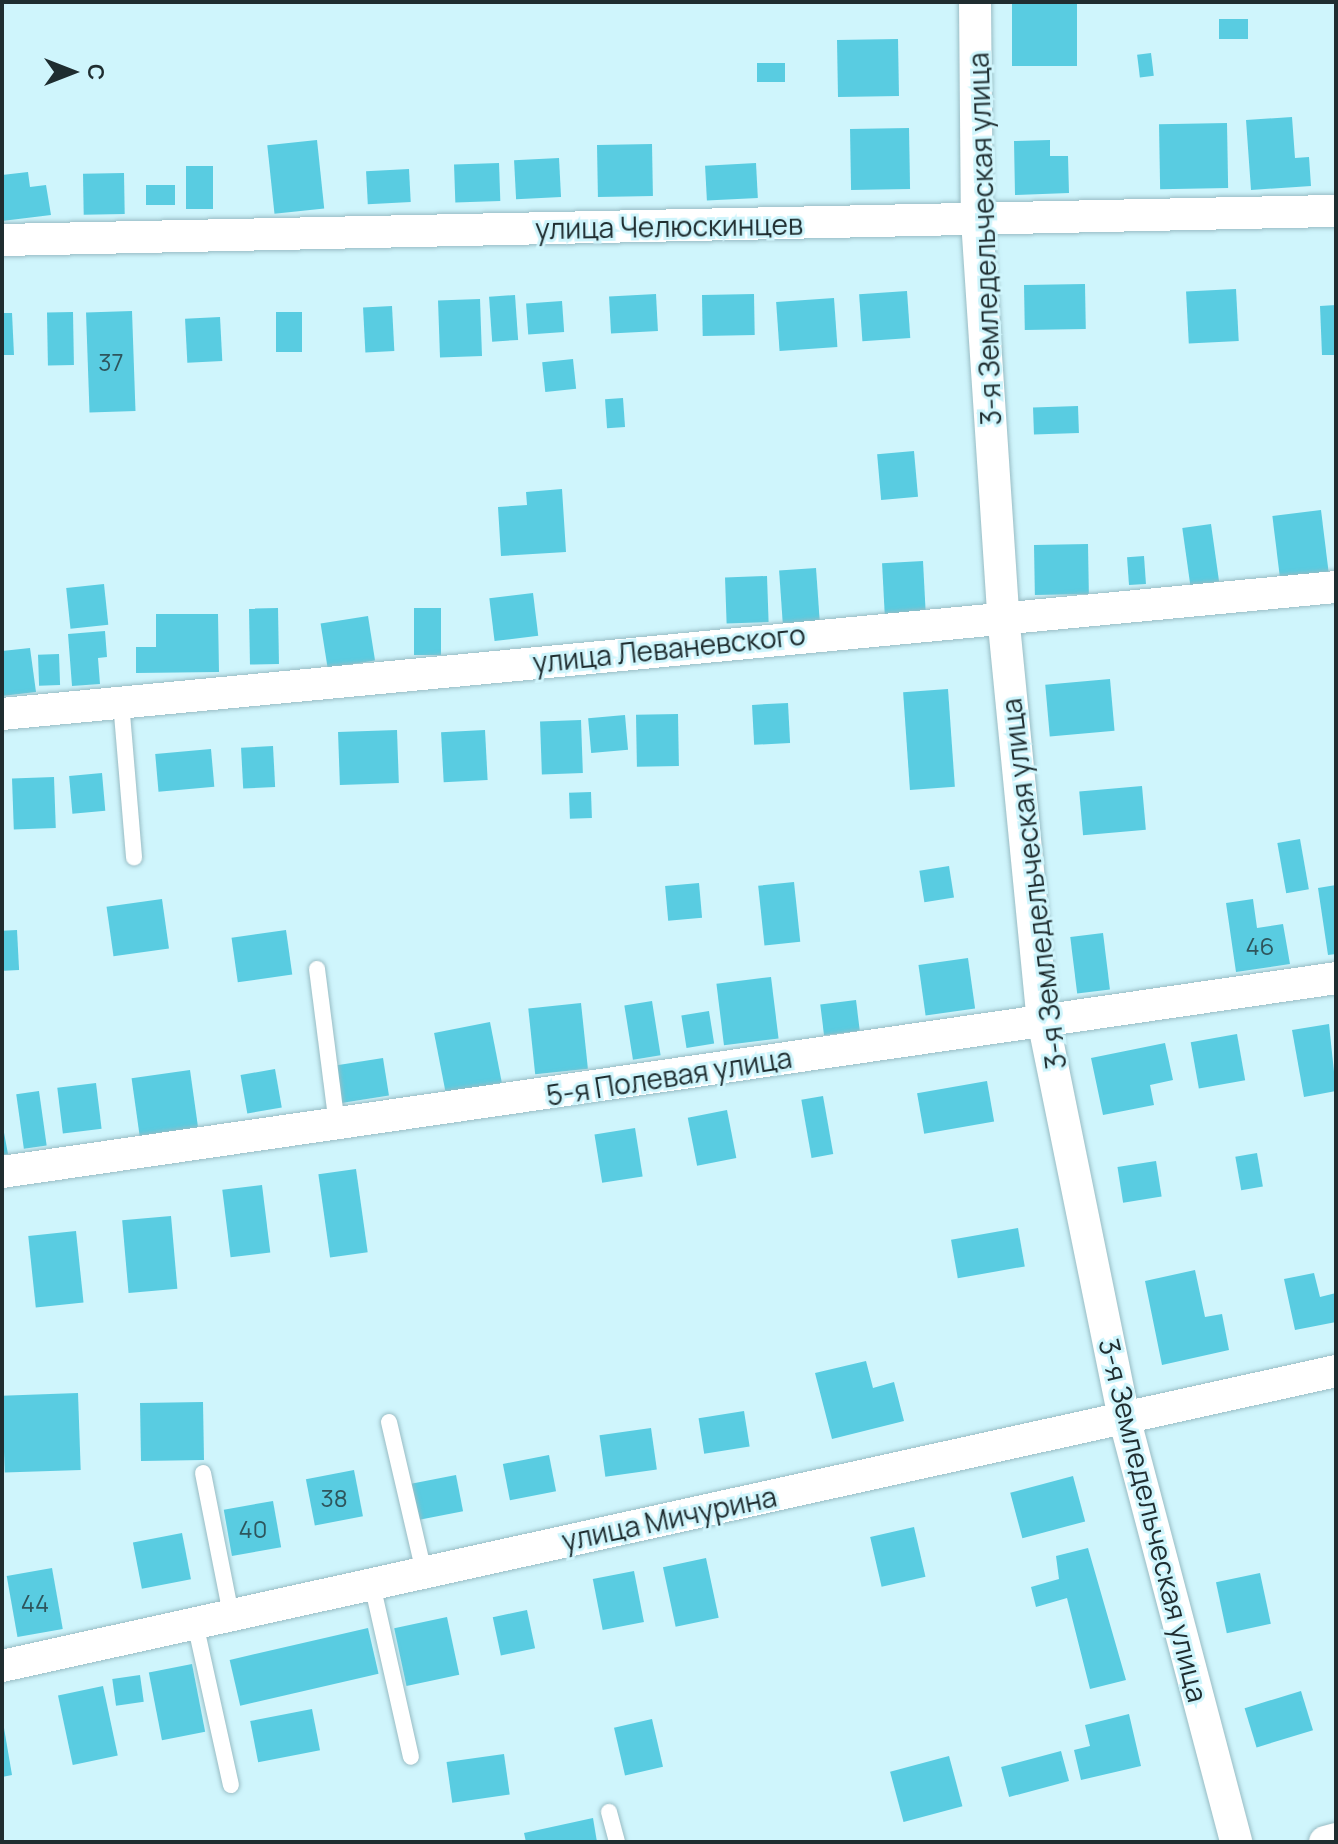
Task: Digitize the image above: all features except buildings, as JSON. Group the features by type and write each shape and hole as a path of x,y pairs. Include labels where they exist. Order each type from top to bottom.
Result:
{"street":[{"name":"3-я Земледельческая улица","path":"975,2 977,220 1003,615 1043,1020 1124,1417 1236,1842"},
{"name":"улица Челюскинцев","path":"2,240 1336,211"},
{"name":"улица Леваневского","path":"2,714 1003,615 1336,587"},
{"name":"5-я Полевая улица","path":"2,1172 337,1126 1336,978"},
{"name":"улица Мичурина","path":"2,1666 1336,1371"},
{"path":"1325,1842 1336,1839"}],"lane":[{"path":"121,702 134,857"},
{"path":"317,969 337,1126"},
{"path":"389,1422 424,1572"},
{"path":"203,1473 231,1615"},
{"path":"372,1584 411,1757"},
{"path":"195,1623 231,1785"},
{"path":"609,1812 617,1842"}]}
